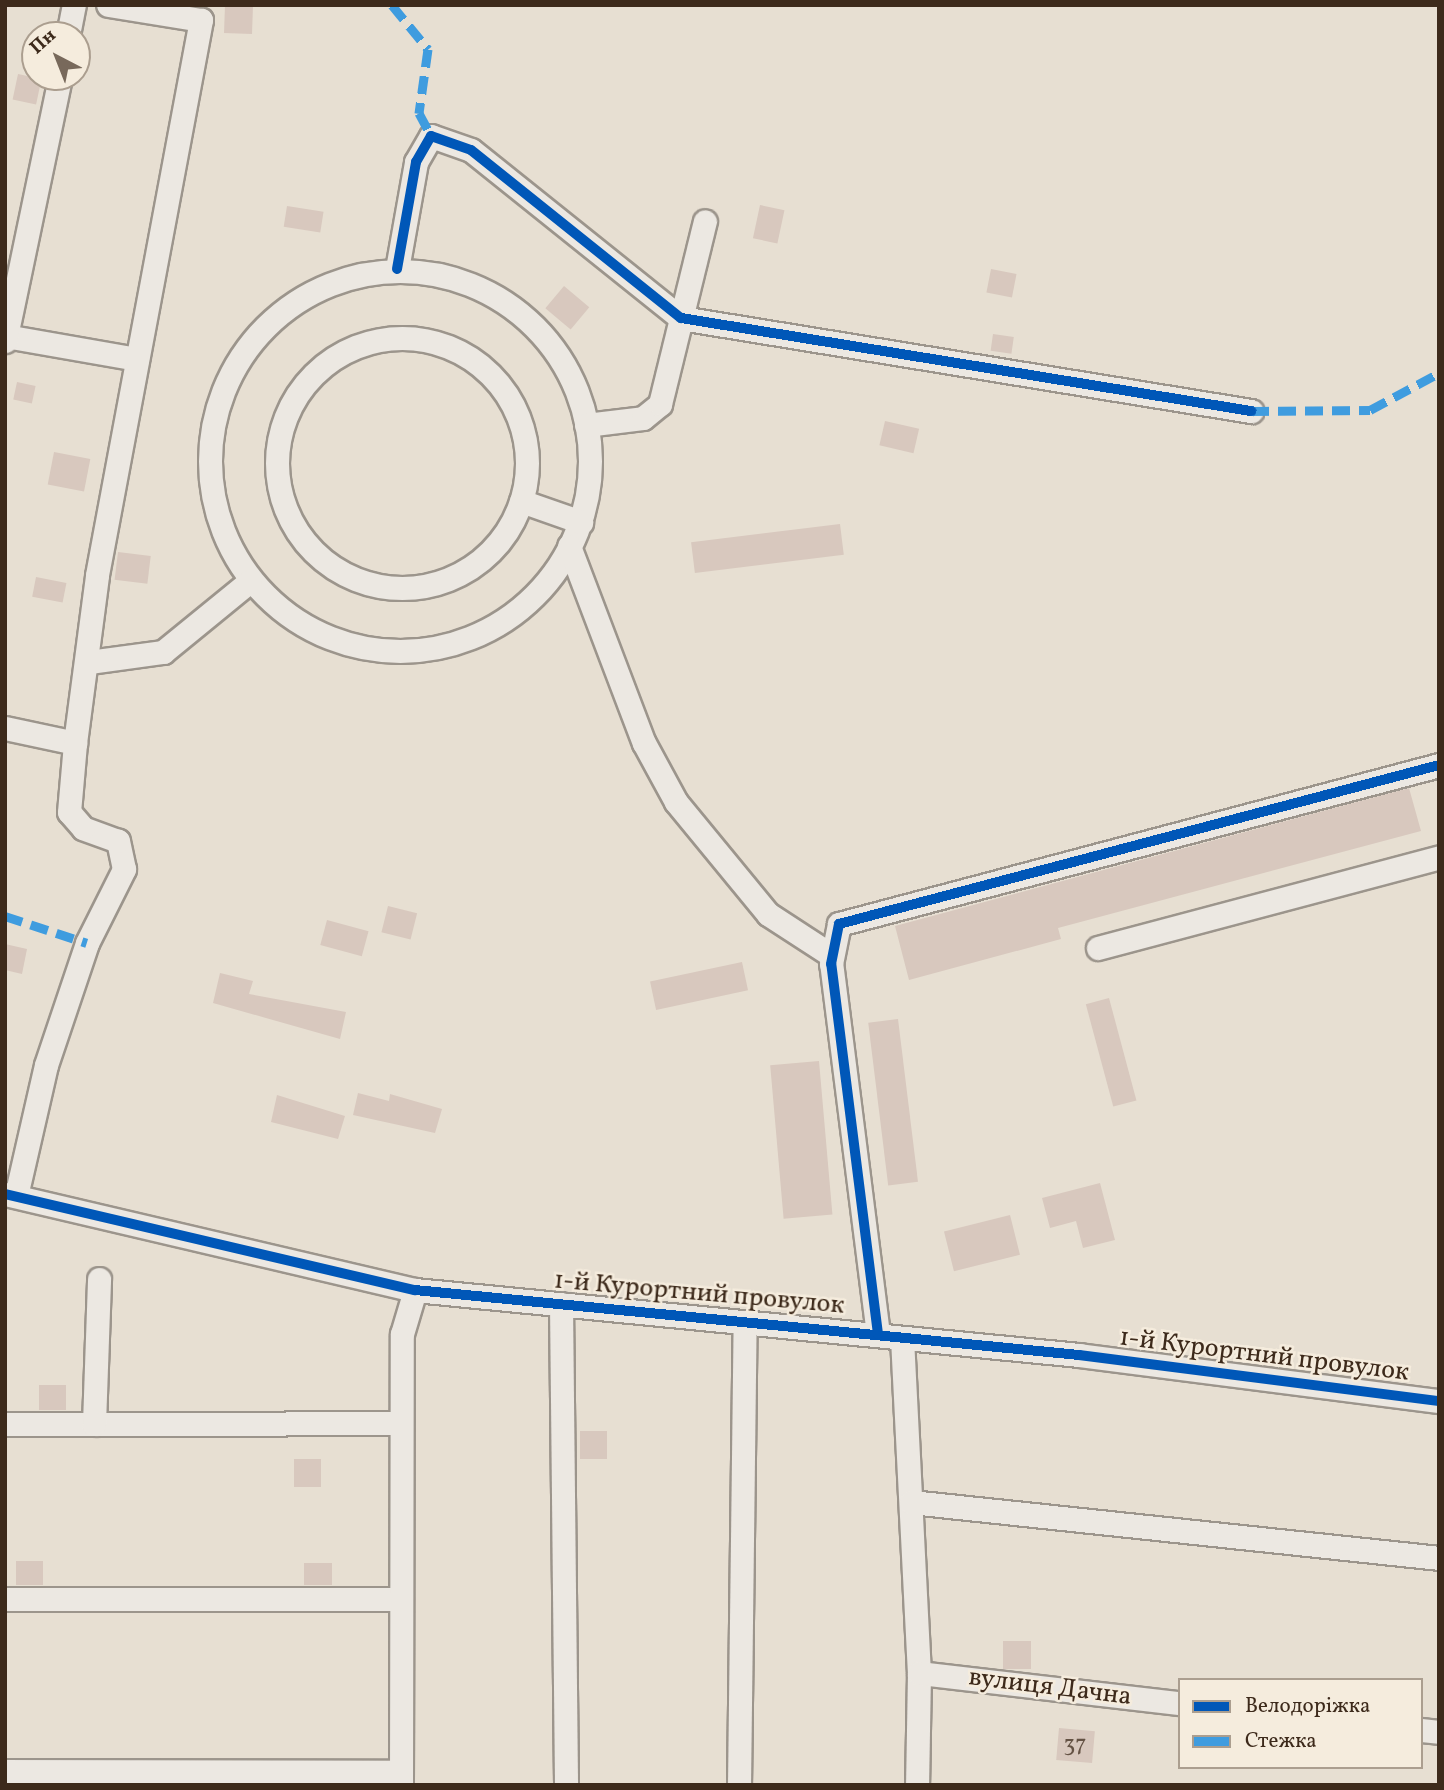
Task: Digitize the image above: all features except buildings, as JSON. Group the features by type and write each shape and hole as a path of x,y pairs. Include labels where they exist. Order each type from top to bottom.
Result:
{"street":[{"path":"10,1195 50,1053 87,943 124,869 118,841 83,828 69,812 75,743 89,662 97,576 201,20 108,5"},
{"path":"57,91 6,338 136,359"},
{"path":"397,269 416,162 431,136 471,150 681,318 1251,411"},
{"path":"586,425 643,418 660,404 705,221"},
{"path":"397,269 457,278 512,305 555,348 582,402 586,425 591,462 581,522 554,574 513,615 461,642 403,652 346,645 293,620 250,581 220,528 208,468 216,408 236,364 284,309 337,280 397,269"},
{"path":"389,338 430,340 469,356 500,384 520,420 527,460 521,501 502,538 460,572 435,584 393,588 353,579 318,557 287,512 278,486 278,445 290,405 315,372 338,356 389,338"},
{"path":"521,501 581,522"},
{"path":"569,546 643,743 676,802 768,914 831,956"},
{"path":"89,662 163,652 250,581"},
{"path":"5,728 75,743"},
{"path":"878,1334 831,956 839,924 1439,765"},
{"path":"1098,948 1439,857"},
{"name":"1-й Курортний провулок","path":"10,1195 415,1290 878,1334 1439,1401"},
{"path":"94,1424 99,1279"},
{"path":"5,1771 401,1778 401,1334 415,1290"},
{"path":"561,1304 566,1785"},
{"path":"739,1785 745,1322"},
{"path":"902,1338 919,1673 918,1785"},
{"path":"5,1424 400,1423"},
{"path":"911,1502 1439,1558"},
{"path":"5,1599 399,1599"},
{"name":"вулиця Дачна","path":"919,1673 1178,1703"}],"marked path":[{"path":"392,5 428,49 419,113 431,136"},
{"path":"1251,411 1370,410 1439,373"},
{"path":"5,916 87,943"}],"cycle path":[{"path":"397,269 416,162 431,136 471,150 681,318 1251,411"},
{"path":"878,1334 831,964 839,924 1439,765"},
{"path":"5,1194 415,1290 1079,1355 1439,1401"}]}
